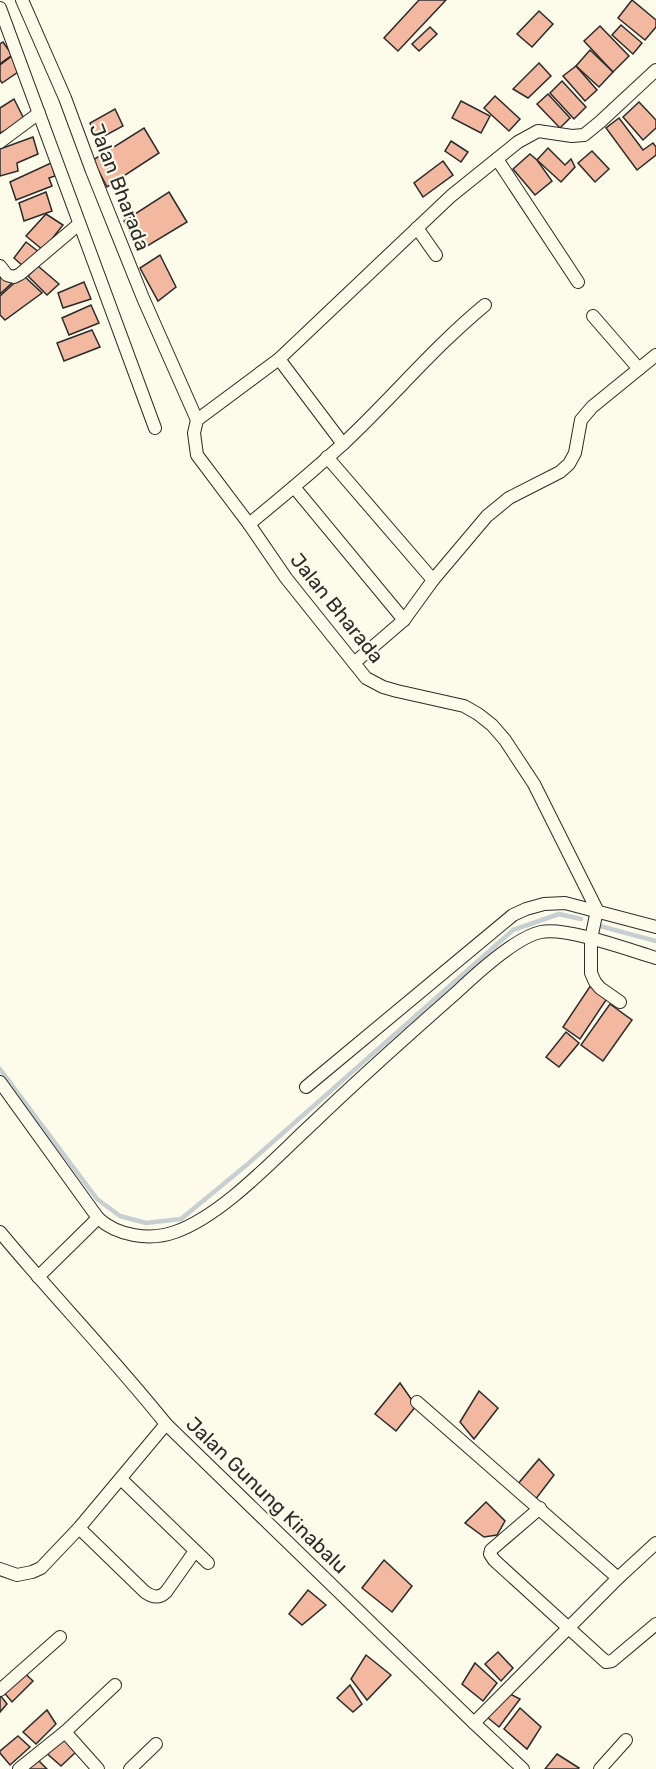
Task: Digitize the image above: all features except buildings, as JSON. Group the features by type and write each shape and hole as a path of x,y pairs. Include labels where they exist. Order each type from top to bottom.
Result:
{"street":[{"name":"Jalan Bharada","path":"22,0 65,98 143,298 197,420 194,433 197,454 286,578 366,678 383,687 464,706 492,724 534,784 596,914"},
{"path":"0,8 155,428"},
{"path":"197,420 279,360 451,196 518,142 538,131 572,136 584,135 656,70"},
{"path":"0,142 39,113"},
{"path":"497,159 578,282"},
{"path":"0,266 7,275 14,277 20,274 79,224"},
{"path":"417,228 436,255"},
{"path":"249,524 343,444 463,323 485,305"},
{"path":"593,316 639,369"},
{"path":"354,663 404,620 433,580 487,516 509,498 560,472 569,464 575,453 581,420 592,407 656,355"},
{"path":"279,360 343,444"},
{"path":"327,457 433,580"},
{"path":"294,487 404,620"},
{"path":"306,1087 513,915 526,909 544,904 565,903 596,914 656,927"},
{"path":"596,914 592,935 591,973 600,988 620,1002"},
{"path":"0,1082 98,1218 117,1231 145,1236 168,1234 193,1224 241,1189 470,980 504,951 532,935 542,932 592,935 656,958"},
{"path":"38,1277 98,1218"},
{"name":"Jalan Gunung Kinabalu","path":"0,1232 166,1424 523,1769"},
{"path":"417,1401 618,1578"},
{"path":"0,1569 17,1575 41,1568 79,1528 166,1424"},
{"path":"121,1479 208,1563"},
{"path":"540,1508 491,1550 490,1554 494,1560 603,1660 608,1662 656,1624"},
{"path":"79,1528 150,1596 158,1597 166,1592 195,1551"},
{"path":"474,1723 618,1578 656,1543"},
{"path":"0,1689 60,1637"},
{"path":"19,1769 65,1732 116,1684"},
{"path":"65,1732 98,1769"},
{"path":"600,1769 626,1740"},
{"path":"129,1769 156,1744"}],"waterway":[{"path":"0,1069 97,1199 120,1216 146,1223 181,1219 249,1163 513,930 559,914 581,919"},
{"path":"600,926 656,941"}]}
